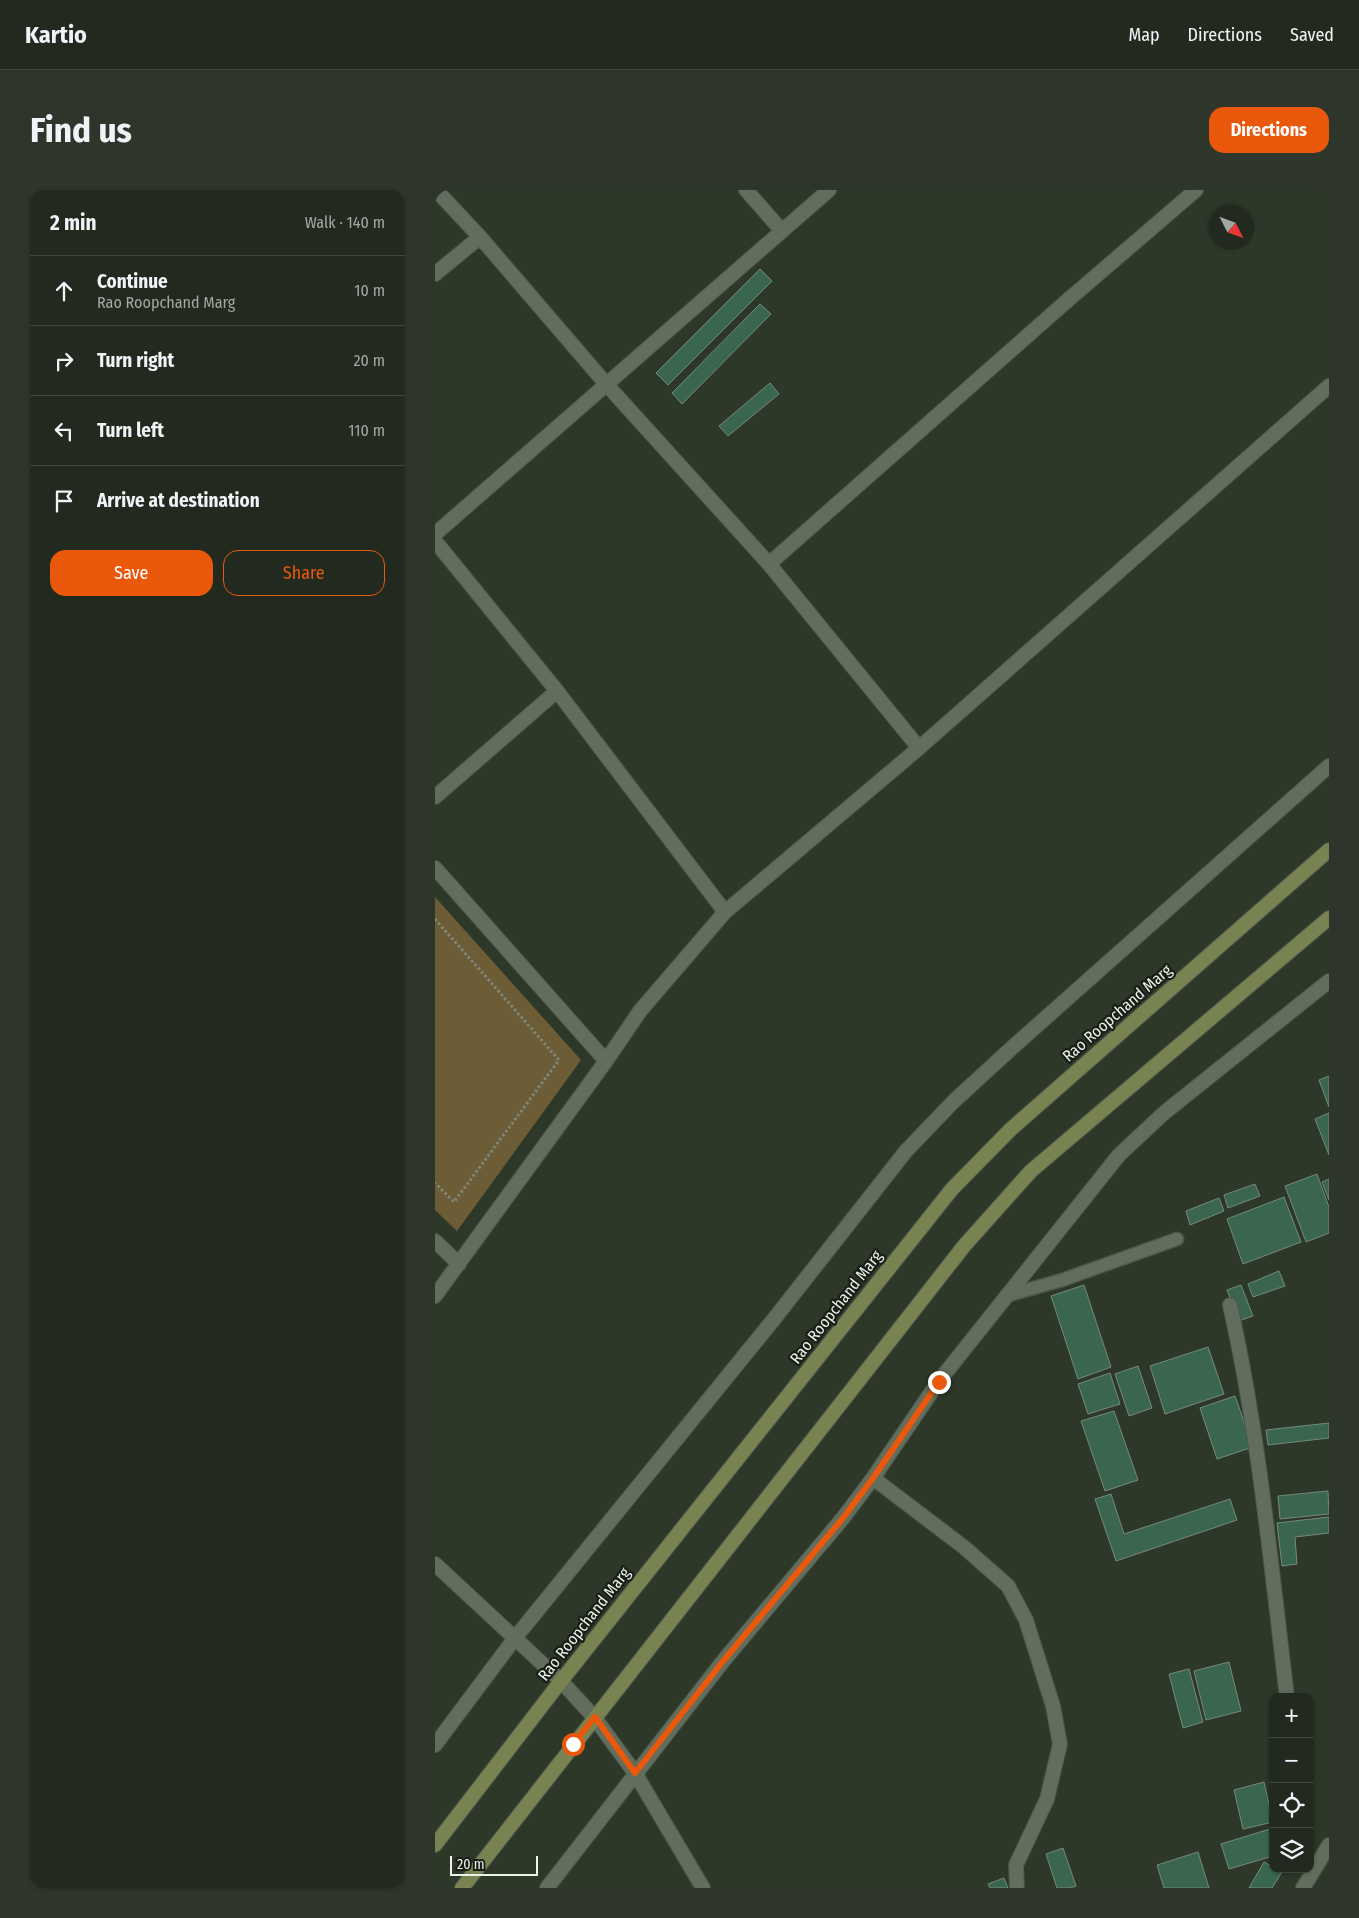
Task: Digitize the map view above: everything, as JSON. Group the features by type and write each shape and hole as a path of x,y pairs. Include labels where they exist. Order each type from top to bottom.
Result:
{"main road":[{"name":"Rao Roopchand Marg","path":"435,1845 561,1681 952,1190 1011,1129 1329,850"},
{"path":"462,1888 964,1246 1031,1171 1329,918"}],"street":[{"path":"436,190 480,237 607,385 769,564 919,748"},
{"path":"746,190 782,231"},
{"path":"435,534 829,190"},
{"path":"769,564 1068,300 1196,190"},
{"path":"435,274 480,237"},
{"path":"435,1296 606,1061 640,1011 725,912 919,748 1329,386"},
{"path":"435,541 557,691 725,912"},
{"path":"435,797 557,691"},
{"path":"435,1744 515,1638 774,1319 906,1151 954,1101 1329,766"},
{"path":"435,868 606,1061"},
{"path":"547,1888 724,1660 873,1478 939,1382 1119,1154 1164,1113 1329,981"},
{"path":"435,1241 459,1264"},
{"path":"1229,1305 1239,1347 1261,1485 1287,1693"},
{"path":"873,1478 965,1548 1008,1586 1026,1620 1053,1706 1059,1744 1047,1799 1017,1865 1017,1888"},
{"path":"435,1564 561,1681 595,1717 635,1773 703,1888"},
{"path":"1307,1878 1329,1845"}],"lane":[{"path":"1009,1295 1061,1280 1177,1239"}],"path":[{"path":"435,919 559,1060 455,1202 435,1183"}],"shaded area":[{"path":"435,897 581,1060 457,1231 435,1210"}],"building":[{"path":"760,269 772,281 668,385 656,373"},
{"path":"760,304 771,314 682,404 672,393"},
{"path":"770,383 779,394 728,436 719,426"},
{"path":"1329,1076 1329,1107 1319,1080"},
{"path":"1329,1113 1329,1155 1315,1119"},
{"path":"1317,1174 1329,1207 1329,1233 1306,1242 1285,1186"},
{"path":"1329,1179 1329,1200 1322,1182"},
{"path":"1255,1184 1260,1196 1228,1208 1224,1195"},
{"path":"1284,1197 1301,1242 1243,1264 1227,1219"},
{"path":"1219,1198 1224,1211 1190,1225 1186,1211"},
{"path":"1279,1271 1285,1286 1253,1297 1248,1284"},
{"path":"1084,1285 1111,1367 1078,1379 1051,1296"},
{"path":"1241,1285 1253,1316 1239,1321 1227,1290"},
{"path":"1208,1347 1224,1394 1165,1414 1150,1366"},
{"path":"1138,1366 1152,1408 1129,1416 1115,1374"},
{"path":"1110,1373 1120,1404 1088,1414 1078,1384"},
{"path":"1235,1396 1253,1447 1217,1459 1200,1408"},
{"path":"1114,1411 1138,1480 1105,1491 1081,1421"},
{"path":"1329,1423 1329,1438 1268,1445 1266,1430"},
{"path":"1328,1491 1329,1514 1280,1519 1278,1496"},
{"path":"1111,1494 1124,1534 1230,1499 1237,1520 1116,1561 1095,1499"},
{"path":"1329,1517 1329,1533 1295,1537 1297,1564 1282,1566 1277,1523"},
{"path":"1229,1662 1241,1711 1206,1720 1194,1671"},
{"path":"1189,1669 1203,1722 1183,1728 1169,1674"},
{"path":"1264,1782 1269,1804 1269,1823 1243,1829 1234,1790"},
{"path":"1269,1829 1269,1857 1229,1869 1221,1844"},
{"path":"1063,1848 1076,1886 1070,1888 1057,1888 1046,1854"},
{"path":"1198,1852 1209,1888 1164,1888 1157,1865"},
{"path":"1264,1862 1269,1865 1269,1873 1281,1873 1272,1888 1249,1888"},
{"path":"1004,1878 1008,1888 990,1888 988,1884"}],"route":[{"path":"573,1744 595,1717 635,1773 724,1660 843,1518 939,1382"}]}
